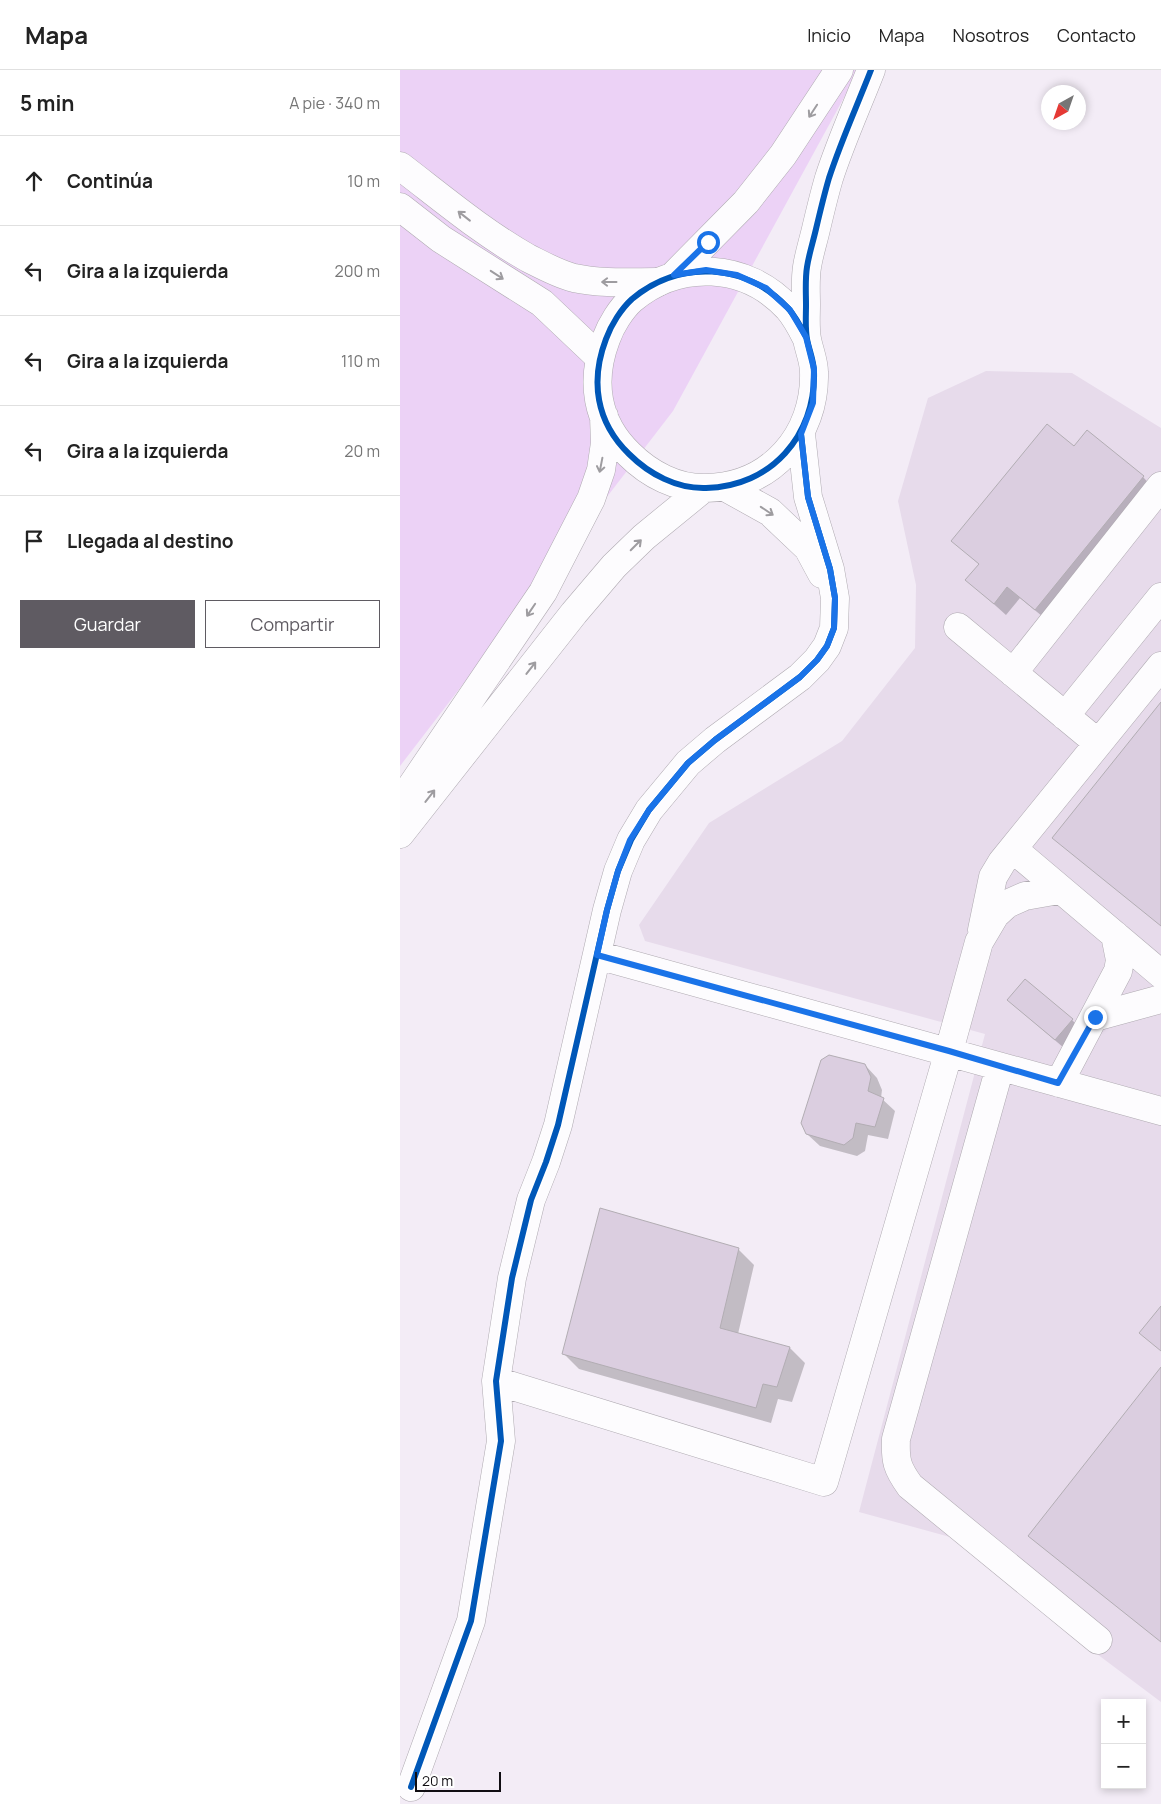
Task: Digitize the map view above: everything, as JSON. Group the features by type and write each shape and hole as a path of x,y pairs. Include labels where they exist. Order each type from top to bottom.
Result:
{"main road":[{"path":"835,598 808,548 770,512 715,488 672,483 640,465 615,437 604,416 598,398 597,378 600,357 611,326 616,319 631,300 666,279 708,242 752,194 783,155 839,70"},
{"path":"400,834 574,613 614,566 644,537 715,488 755,477 781,459 801,434 813,403 814,369 806,337 806,268 829,178 871,70"},
{"path":"400,166 474,224 514,250 546,267 572,277 600,282 666,279 706,270 737,275 766,288 790,310 806,337"},
{"path":"400,207 440,238 542,304 600,357"},
{"path":"400,803 543,592 591,499 601,470 605,443 604,416"},
{"path":"411,1787 471,1621 500,1441 496,1381 512,1278 531,1200 558,1125 607,910 618,871 630,840 649,810 688,763 715,740 800,677 817,660 827,646 834,628 835,598 830,569 808,497 801,434"},
{"path":"1013,673 1161,486"},
{"path":"1065,716 1161,597"},
{"path":"958,627 1098,743"},
{"path":"496,1381 824,1482 949,1051 979,942 993,878 1002,862 1161,666"},
{"path":"1012,850 1161,974"},
{"path":"979,942 995,915 1007,904 1025,896 1059,890"},
{"path":"1058,1083 1118,971 1119,949 1115,935"},
{"path":"597,955 1161,1111"},
{"path":"1095,1017 1161,999"},
{"path":"1000,1067 896,1438 895,1458 900,1472 910,1486 1098,1640"}],"shaded area":[{"path":"400,70 859,70 673,411 400,766"},
{"path":"986,371 1072,373 1161,428 1161,1702 1081,1642 961,1540 859,1512 985,1034 645,941 639,925 709,823 842,741 915,648 916,585 898,501 928,398"}],"building":[{"path":"1047,424 1074,446 1087,430 1144,476 1035,610 1007,587 994,604 965,580 979,564 951,541"},
{"path":"1161,702 1161,926 1052,838"},
{"path":"1025,979 1073,1019 1055,1040 1007,1000"},
{"path":"829,1055 865,1064 871,1077 868,1091 884,1098 875,1127 856,1123 853,1138 844,1145 806,1134 801,1123 821,1060"},
{"path":"600,1208 739,1248 720,1328 790,1347 777,1387 763,1384 756,1408 562,1354"},
{"path":"1161,1306 1161,1351 1139,1333"},
{"path":"1161,1367 1161,1642 1028,1536"}],"cycle path":[{"path":"806,337 788,308 771,293 753,282 733,275 712,272 691,272 671,277 651,286 632,299 620,312 611,328 601,355 598,370 599,400 603,415 618,442 645,468 664,479 685,486 706,488 729,485 751,478 769,467 785,453 798,436 807,417 813,395 814,368 806,326 806,276 809,257 829,178 871,70"},
{"path":"411,1787 471,1621 501,1441 496,1381 512,1278 531,1200 558,1125 607,910 618,871 631,840 649,810 688,763 715,740 800,677 817,660 827,646 834,628 835,598 830,569 808,497 801,434"}],"route":[{"path":"708,242 674,275 706,270 737,275 766,288 790,310 806,337 814,369 813,403 801,434 808,497 830,569 835,598 836,614 834,628 827,646 817,660 800,677 715,740 688,763 666,787 649,810 630,840 618,871 597,955 949,1051 1058,1083 1095,1017"}]}
